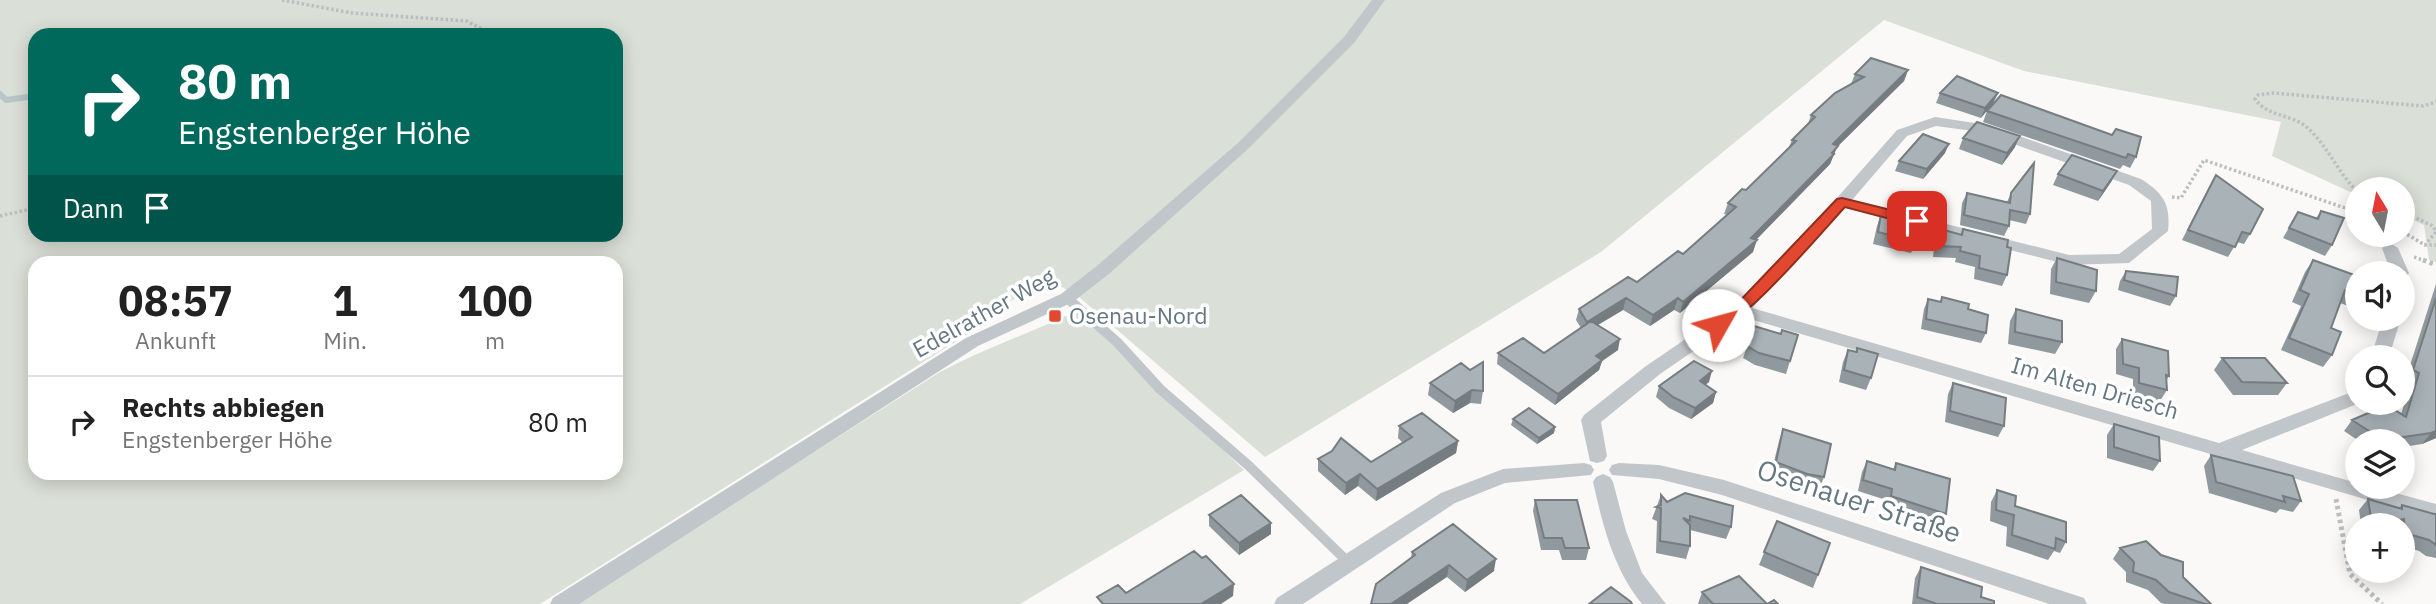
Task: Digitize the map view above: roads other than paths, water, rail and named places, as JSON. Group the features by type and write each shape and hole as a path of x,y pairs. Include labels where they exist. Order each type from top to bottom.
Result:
{"street":[{"name":"Edelrather Weg","path":"561,604 972,342 1067,298 1104,269 1244,145 1349,40 1379,0"},
{"path":"1285,604 1313,595 1349,563 1448,498 1503,476 1591,463 1591,420 1653,370 1740,310 1842,202 1902,133 1935,121 1983,128 2135,182 2158,196 2162,210 2160,231 2123,259 2069,260 1842,202"},
{"path":"2390,248 2395,261"},
{"name":"Im Alten Driesch","path":"1740,310 2222,450 2333,485 2436,512"},
{"path":"2222,450 2345,402"},
{"name":"Osenauer Straße","path":"1591,463 1588,475 1659,472 1724,488 2076,604"},
{"path":"1611,476 1615,531 1633,577 1655,604"}],"lane":[{"path":"1067,298 1117,342 1160,389 1248,466 1349,563"}],"waterway":[{"path":"0,94 6,100 28,97"}],"place":[{"name":"Osenau-Nord","path":"1055,316"}]}
